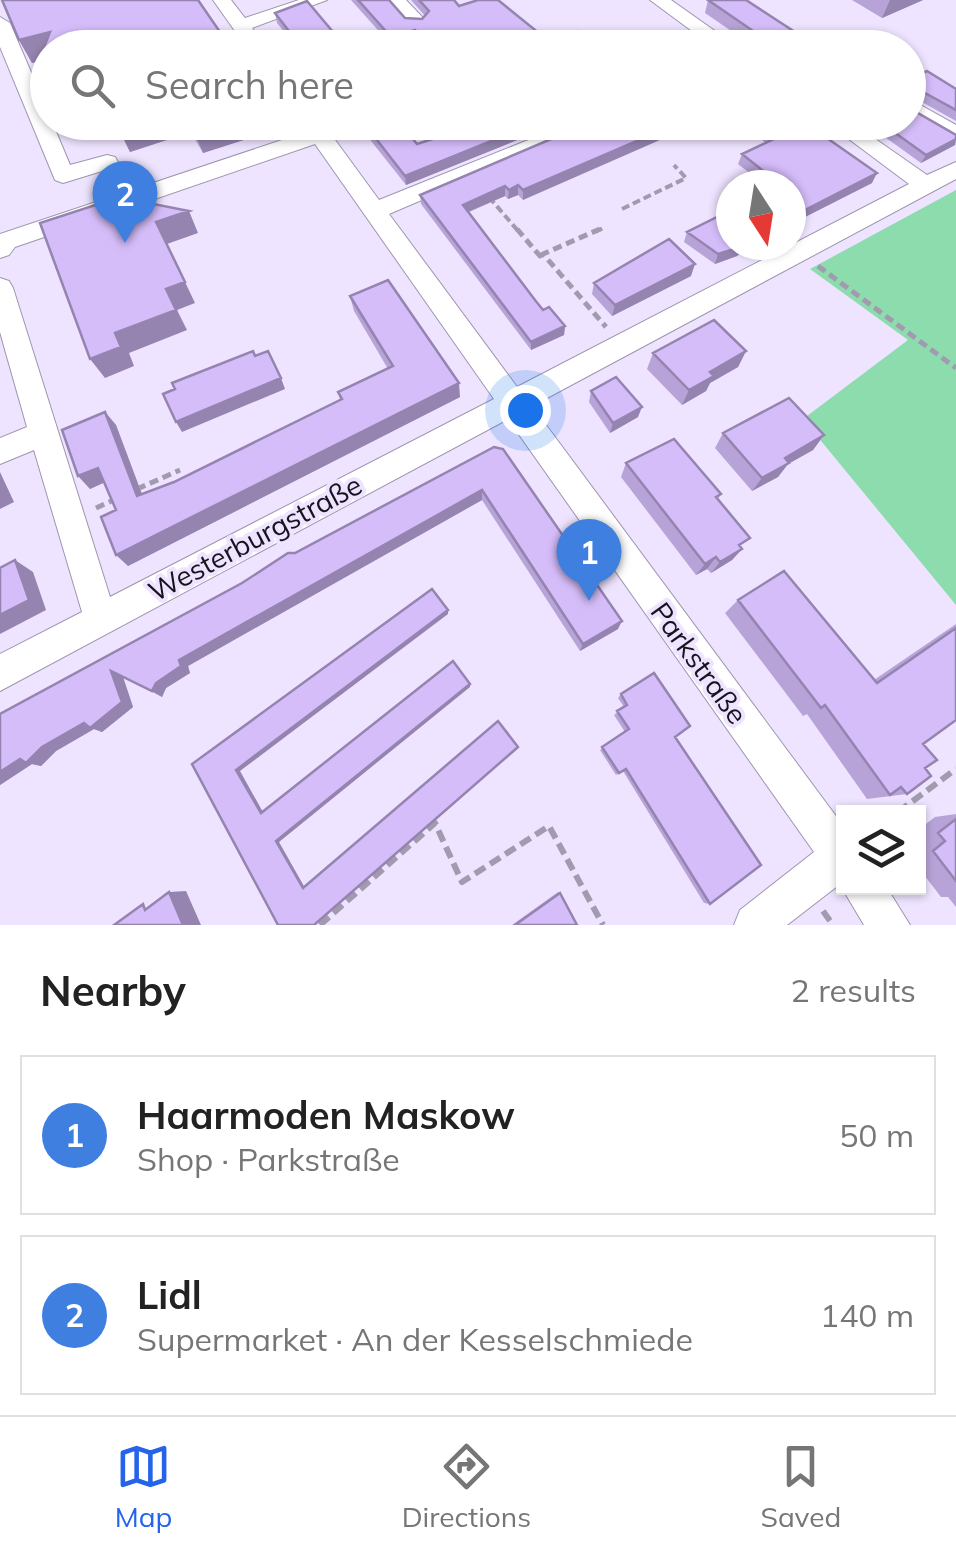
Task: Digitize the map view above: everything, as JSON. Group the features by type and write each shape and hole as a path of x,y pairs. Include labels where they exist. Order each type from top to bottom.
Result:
{"street":[{"path":"222,0 243,30"},
{"path":"240,25 318,0"},
{"path":"396,0 416,21"},
{"path":"660,0 703,30"},
{"path":"0,23 30,95"},
{"path":"926,116 956,135"},
{"path":"48,140 63,175 107,162"},
{"path":"0,249 6,241 285,140"},
{"name":"Parkstraße","path":"323,140 836,851"},
{"path":"374,211 545,140"},
{"path":"862,140 926,185"},
{"name":"Westerburgstraße","path":"806,248 956,168"},
{"name":"Westerburgstraße","path":"0,673 783,260"},
{"path":"1,296 96,604"},
{"path":"0,451 44,433"},
{"path":"755,925 836,875"},
{"name":"Parkstraße","path":"868,895 890,925"}],"path":[{"path":"622,209 686,178 674,165"},
{"path":"468,172 540,256 603,228"},
{"path":"543,254 622,344"},
{"path":"806,256 956,368"},
{"path":"70,519 180,470"},
{"path":"907,805 956,769"},
{"path":"320,925 435,823 462,882 549,826 603,925"}],"green space":[{"path":"956,190 956,605 803,419 908,340 810,269"}],"building":[{"path":"2,0 198,0 219,30 30,30 30,37 19,40"},
{"path":"358,0 389,0 405,18 422,19 429,11 419,0 454,0 459,6 478,0 498,0 535,30 415,30 385,30"},
{"path":"708,0 746,0 792,30 752,30"},
{"path":"307,1 331,30 288,30 275,13"},
{"path":"926,71 956,89 956,110 926,94"},
{"path":"926,118 956,135 956,139 926,155 905,140 926,140"},
{"path":"377,140 414,140 417,144 430,140 494,140 405,176"},
{"path":"549,140 639,140 523,190 518,185 509,190 505,186 463,205 543,310 549,307 565,326 531,342 420,195"},
{"path":"772,140 830,140 877,173 806,209 806,170 762,170 742,154"},
{"path":"126,195 128,199 189,211 156,222 185,282 166,289 176,310 115,333 121,347 90,359 40,223"},
{"path":"716,218 716,253 687,232"},
{"path":"669,239 695,264 615,305 594,283"},
{"path":"388,280 459,383 116,555 101,517 116,510 98,468 78,476 62,430 105,412 137,496 174,482 342,399 338,392 393,366 350,296"},
{"path":"714,320 746,351 689,390 653,353"},
{"path":"253,351 255,356 268,351 281,378 176,422 163,394 175,389 172,383"},
{"path":"616,377 642,407 613,423 591,391"},
{"path":"789,398 824,435 785,458 789,463 762,478 723,433"},
{"path":"674,439 721,494 716,497 750,538 739,545 742,549 720,562 716,557 705,564 626,463"},
{"path":"494,447 503,449 622,621 583,644 482,490 179,660 181,666 156,683 152,691 111,671 122,702 90,728 84,723 42,747 26,763 20,759 0,772 0,714 242,583 288,553 295,553"},
{"path":"15,560 29,600 0,615 0,568"},
{"path":"784,571 877,683 956,628 956,720 923,744 937,760 925,768 931,776 907,794 901,787 890,795 825,705 821,708 738,600"},
{"path":"432,589 448,610 236,770 261,813 453,661 470,684 276,841 303,888 498,721 518,747 314,925 278,925 192,764"},
{"path":"654,673 690,726 675,737 761,865 710,904 626,769 619,773 602,747 629,729 617,711 627,705 621,694"},
{"path":"956,819 956,881 933,851 945,841 938,833"},
{"path":"169,892 183,925 114,925 143,904 145,910"},
{"path":"560,893 577,925 515,925"}],"place":[{"name":"Lidl","path":"125,243"},
{"name":"Haarmoden Maskow","path":"589,601"}]}
